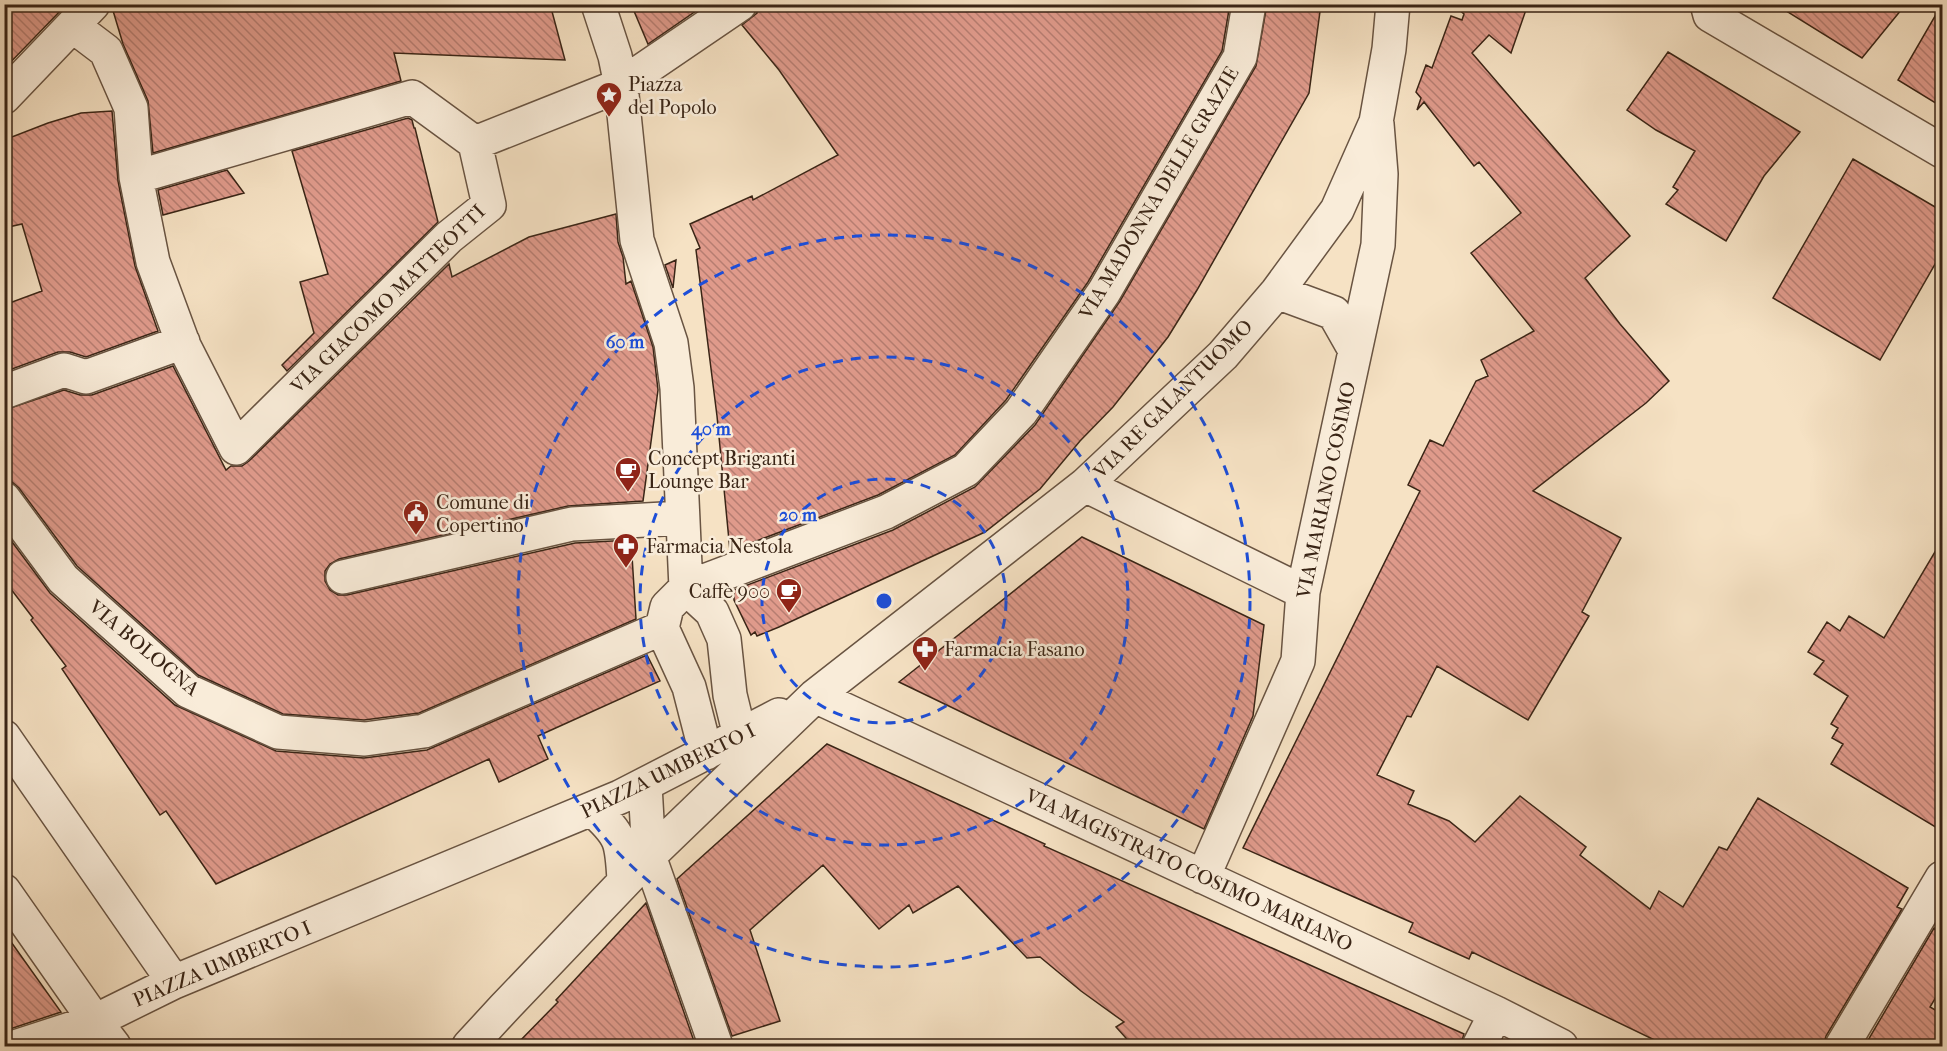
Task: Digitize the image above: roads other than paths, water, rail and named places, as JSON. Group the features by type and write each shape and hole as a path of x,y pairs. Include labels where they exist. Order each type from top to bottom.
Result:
{"street":[{"path":"598,4 615,56 621,85 637,240 671,343 677,388 686,588 712,612 724,639 730,695 740,736 733,775"},
{"path":"136,177 412,97 475,143 621,85 740,4"},
{"name":"VIA MADONNA DELLE GRAZIE","path":"686,588 886,512 966,470 1021,412 1104,292 1240,57 1249,4"},
{"name":"VIA RE GALANTUOMO","path":"815,696 1086,485 1223,355 1277,292 1337,210 1376,123 1389,50 1393,4"},
{"path":"1709,10 1942,151"},
{"path":"4,97 83,15 106,51 130,108 136,177 153,262 183,342 86,377 64,370 4,392"},
{"name":"VIA MARIANO COSIMO","path":"1203,877 1298,661 1303,592 1378,245 1381,174 1376,123"},
{"name":"VIA GIACOMO MATTEOTTI","path":"183,342 236,448 449,237 489,205 475,143"},
{"path":"1277,292 1334,313 1355,350"},
{"path":"1086,485 1303,592"},
{"name":"VIA BOLOGNA","path":"4,499 63,579 188,690 278,732 365,739 424,731 662,628"},
{"path":"343,577 572,524 682,518"},
{"path":"686,588 667,607 662,628 689,687 706,753"},
{"name":"PIAZZA UMBERTO I","path":"18,1047 104,1034 174,982 592,809 645,785 815,696"},
{"name":"PIAZZA UMBERTO I","path":"469,1047 624,881 815,696"},
{"name":"VIA MAGISTRATO COSIMO MARIANO","path":"815,696 1496,1013 1561,1047"},
{"path":"4,737 174,982"},
{"path":"645,785 649,856 716,1047"},
{"path":"592,809 612,827 622,848 624,881"},
{"path":"1842,1047 1940,889"},
{"path":"4,891 104,1034"},
{"path":"1479,1047 1496,1013"}],"place":[{"name":"Piazza del Popolo","path":"609,118"},
{"name":"Concept Briganti Lounge Bar","path":"628,493"},
{"name":"Comune di Copertino","path":"416,536"},
{"name":"Farmacia Nestola","path":"626,569"},
{"name":"Caffè 900","path":"789,614"},
{"name":"Farmacia Fasano","path":"925,672"}]}
